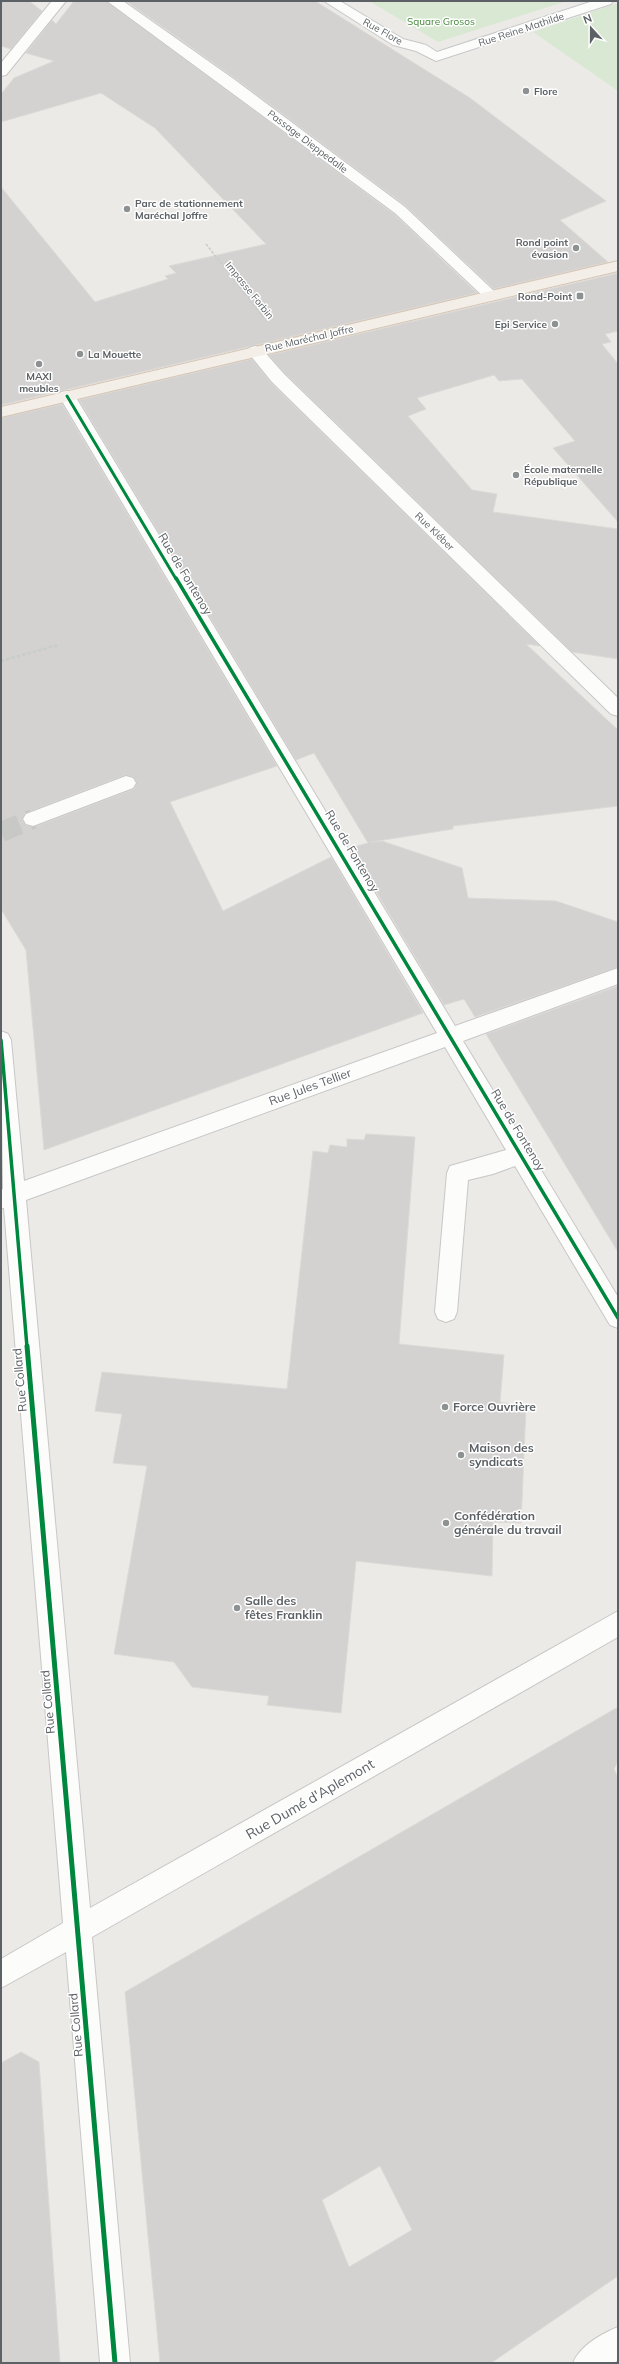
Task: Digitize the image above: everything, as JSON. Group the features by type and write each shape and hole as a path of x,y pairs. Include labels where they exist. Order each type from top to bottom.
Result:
{"main road":[{"name":"Rue Maréchal Joffre","path":"1,412 618,266"}],"street":[{"path":"1,72 59,1"},
{"name":"Passage Dieppedalle","path":"114,1 230,83 400,210 491,296"},
{"name":"Rue Flore","path":"331,1 398,42 421,48 436,56"},
{"name":"Rue Reine Mathilde","path":"436,56 606,1"},
{"name":"Rue Kléber","path":"255,351 278,378 618,709"},
{"name":"Rue de Fontenoy","path":"67,396 451,1036 618,1318"},
{"path":"33,820 126,783"},
{"name":"Rue Jules Tellier","path":"8,1197 618,976"},
{"name":"Rue Collard","path":"1,1040 8,1197 78,1931 115,2363"},
{"path":"446,1312 458,1172 493,1164 521,1154"},
{"name":"Rue Dumé d'Aplemont","path":"1,1974 618,1622"},
{"path":"588,2363 618,2342"}],"path":[{"path":"1,661 58,645"}],"green space":[{"name":"Square Grosos","path":"369,1 567,1 438,42"},
{"path":"618,3 618,91 533,32"}],"building":[{"path":"1,1 29,1 42,11 11,49 1,46"},
{"path":"74,1 106,1 394,214 477,293 1,405 1,187 95,302 168,279 165,276 176,273 169,266 266,244 155,128 101,93 1,122 1,94 14,78 54,61 26,53 52,20 56,24"},
{"path":"126,1 315,1 470,98 606,201 560,220 608,262 494,289 406,206 236,79"},
{"path":"618,273 618,331 605,334 611,342 602,344 618,364 618,522 553,448 575,441 522,379 499,381 494,375 417,398 426,409 408,416 472,490 497,494 493,512 618,529 618,659 572,652 285,373 269,355"},
{"path":"252,359 271,383 540,646 526,644 618,730 618,806 453,826 453,829 371,842 382,841 462,868 468,898 556,901 618,922 618,967 475,1017 464,999 444,1005 350,848 368,843 314,753 296,760 79,400"},
{"path":"62,404 277,766 170,802 223,911 331,857 423,1013 44,1150 26,950 1,909 1,418","holes":["125,775 133,777 137,782 134,789 34,827 26,825 22,820 25,813"]},
{"path":"618,986 618,1252 486,1034"},
{"path":"366,1134 415,1137 399,1344 504,1355 500,1402 526,1407 521,1523 493,1522 492,1576 356,1561 341,1713 267,1705 269,1696 192,1687 174,1662 114,1654 147,1466 113,1463 122,1414 95,1411 102,1372 287,1389 313,1151 328,1153 330,1145 347,1147 347,1139 364,1140"},
{"path":"618,1707 618,1761 614,1769 618,1778 618,2276 491,2363 160,2363 125,1992","holes":["380,2166 412,2230 349,2267 322,2200"]},
{"path":"21,2052 39,2062 60,2363 1,2363 1,2063"}],"tunnel":[{"path":"1,832 33,819"}],"cycle path":[{"path":"67,396 618,1318"},
{"path":"1,1040 115,2363"}],"place":[{"name":"Flore","path":"526,91"},
{"name":"Parc de stationnement Maréchal Joffre","path":"127,209"},
{"name":"Rond point évasion","path":"576,248"},
{"name":"Rond-Point","path":"580,296"},
{"name":"Epi Service","path":"555,324"},
{"name":"La Mouette","path":"80,354"},
{"name":"MAXI meubles","path":"39,364"},
{"name":"École maternelle République","path":"516,475"},
{"name":"Force Ouvrière","path":"445,1407"},
{"name":"Maison des syndicats","path":"461,1455"},
{"name":"Confédération générale du travail","path":"446,1523"},
{"name":"Salle des fêtes Franklin","path":"237,1608"}]}
